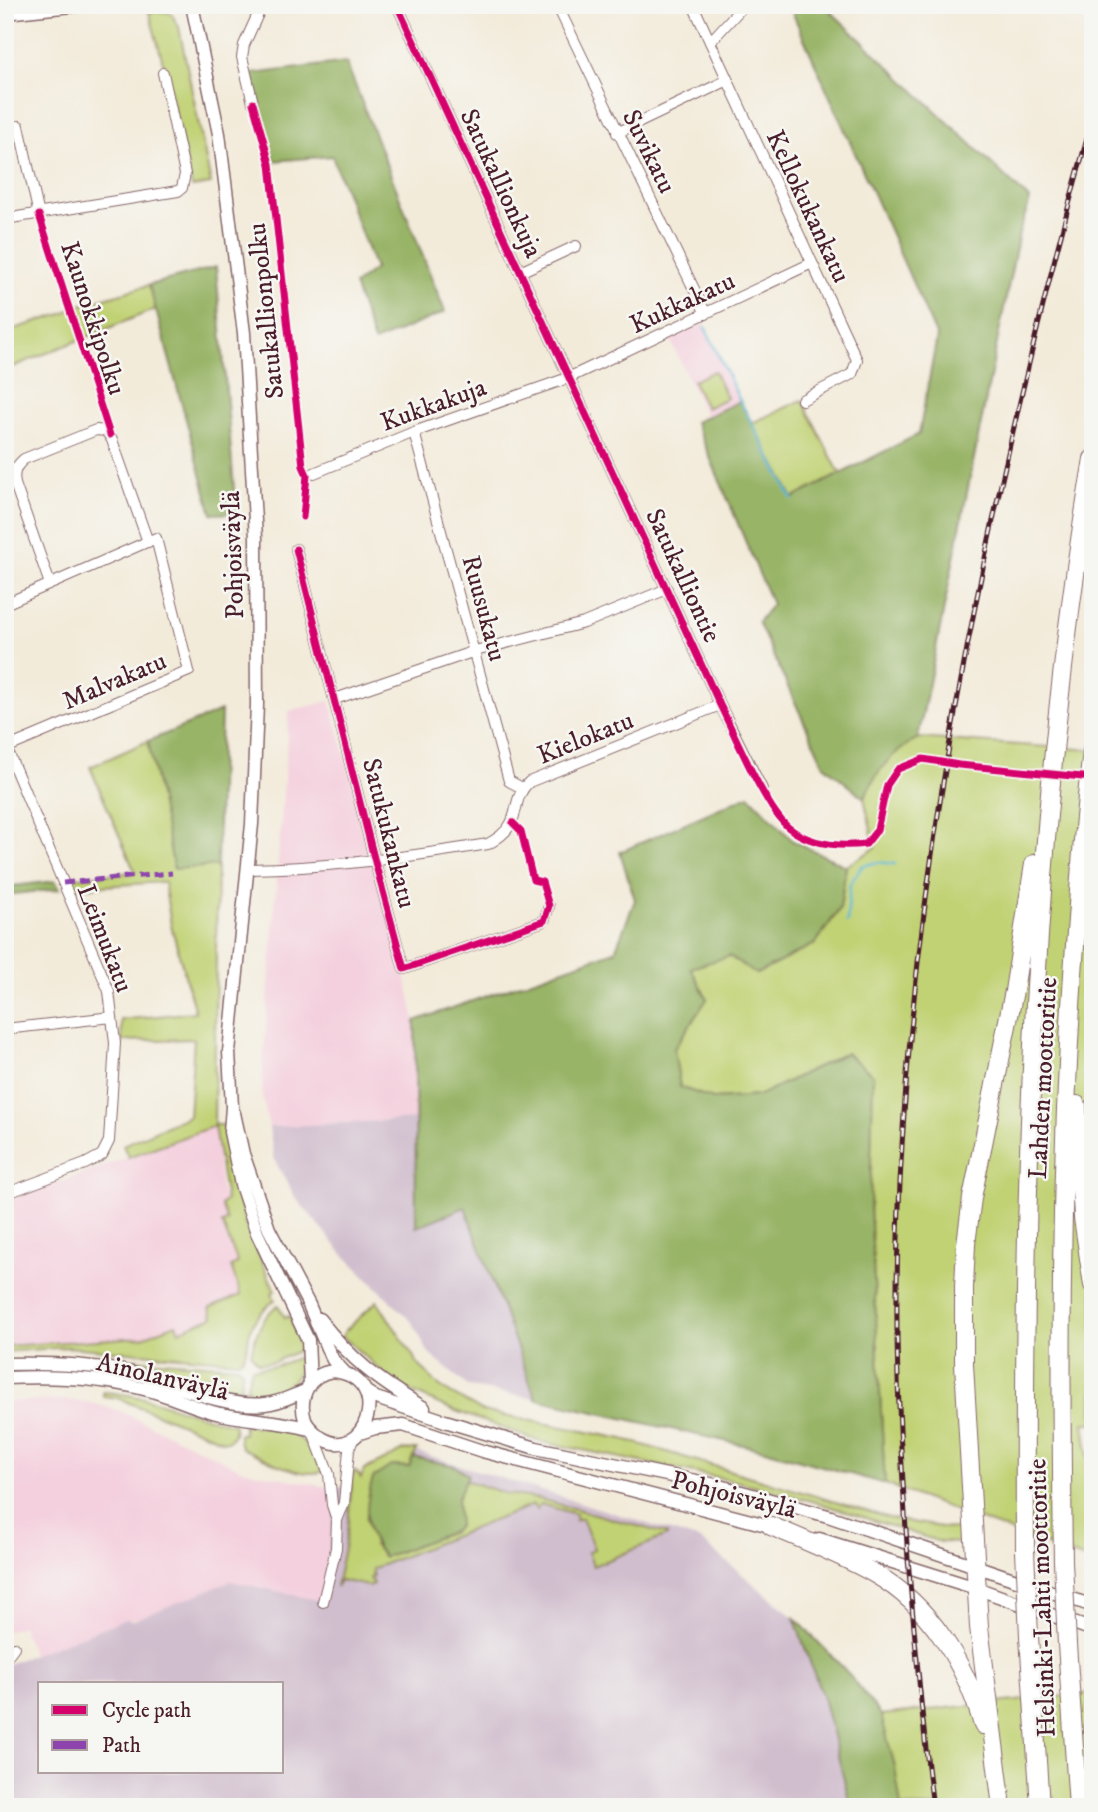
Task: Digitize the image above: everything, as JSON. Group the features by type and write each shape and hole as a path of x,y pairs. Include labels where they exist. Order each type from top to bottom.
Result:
{"highway":[{"path":"1001,1799 976,1588 964,1364 966,1244 986,1125 1014,991 1036,849 1050,788 1093,459"},
{"name":"Lahden moottoritie","path":"1061,1387 1063,1181 1074,958 1093,745"},
{"name":"Lahden moottoritie","path":"1024,1401 1028,1179 1036,992 1050,788"},
{"path":"1074,958 1078,1146 1083,1218 1093,1285"},
{"name":"Helsinki-Lahti moottoritie","path":"1061,1387 1063,1561 1078,1807"},
{"name":"Helsinki-Lahti moottoritie","path":"1024,1401 1028,1636 1040,1807"},
{"path":"771,1526 876,1574 898,1589 930,1621 959,1662 973,1694 1001,1799"}],"main road":[{"path":"5,13 82,5"},
{"name":"Pohjoisväylä","path":"192,5 219,134 244,333 256,552 257,705 248,869 229,1052 232,1107 230,1132 241,1185 257,1233 305,1331 310,1358 308,1387"},
{"name":"Pohjoisväylä","path":"232,1107 237,1118 243,1154 269,1229 309,1305 333,1360 346,1374"},
{"path":"309,1305 338,1343 363,1368 397,1393 445,1421"},
{"name":"Ainolanväylä","path":"5,1364 91,1366 158,1379 225,1401 251,1404 279,1401 308,1387"},
{"path":"327,1371 346,1374 365,1391 370,1406 367,1419 356,1436 342,1442 331,1442 312,1430 306,1422 303,1408 308,1387 320,1374 327,1371"},
{"name":"Ainolanväylä","path":"5,1378 58,1377 117,1383 220,1414 274,1420 312,1430"},
{"name":"Pohjoisväylä","path":"365,1391 376,1398 445,1421 536,1448 720,1486 828,1516 1093,1605"},
{"name":"Pohjoisväylä","path":"356,1436 375,1428 403,1425 482,1451 870,1554 1093,1630"}],"street":[{"path":"253,103 242,57 244,45 262,5"},
{"name":"Satukallionkuja","path":"397,5 568,378"},
{"name":"Suvikatu","path":"557,5 706,314"},
{"name":"Kellokukankatu","path":"693,5 858,360 852,373 802,400"},
{"path":"710,42 744,5"},
{"path":"5,219 178,191 185,182 185,174 163,74"},
{"path":"617,133 728,80"},
{"path":"19,126 39,215"},
{"path":"520,272 576,246"},
{"name":"Kukkakatu","path":"568,378 812,263"},
{"name":"Kukkakuja","path":"314,472 414,432 568,378"},
{"name":"Satukalliontie","path":"568,378 720,705 762,789"},
{"path":"5,604 152,540 113,440 106,431 96,429 24,459 14,474 15,484 50,584"},
{"name":"Ruusukatu","path":"414,432 509,781 523,788"},
{"name":"Malvakatu","path":"6,747 189,671 152,540"},
{"name":"Satukukankatu","path":"296,549 404,970 544,921 548,906"},
{"path":"335,699 475,651 584,623 667,589"},
{"name":"Kielokatu","path":"248,869 295,869 375,862 488,844 503,836 513,823 523,788 529,782 720,705"},
{"name":"Leimukatu","path":"5,1194 102,1155 109,1141 115,1044 109,992 6,747"},
{"path":"5,1029 112,1017"},
{"path":"312,1430 329,1474 332,1505 337,1520"},
{"path":"323,1602 336,1548 337,1520 344,1503 349,1450 356,1436"},
{"path":"5,1659 14,1647"}],"shaded area":[{"path":"704,323 740,401 706,417 670,339"},
{"path":"330,701 404,969 415,1021 416,1119 269,1127 262,1095 263,1069 289,711"},
{"path":"416,1119 416,1226 465,1206 536,1399 469,1387 429,1354 413,1323 343,1254 295,1197 274,1159 269,1127"},
{"path":"214,1126 220,1185 258,1299 165,1339 5,1348 5,1202"},
{"path":"5,1402 87,1402 118,1410 243,1470 337,1489 321,1601 126,1619 33,1656 22,1626 5,1632"},
{"path":"408,1449 700,1540 794,1617 824,1701 851,1807 5,1807 5,1665 126,1619 134,1620 231,1581 321,1601 337,1489"}],"green space":[{"path":"789,5 824,5 1030,200 1019,233 918,738 886,763 864,798 824,765 758,622 772,604 695,422 740,401 793,498 919,434 937,337"},
{"path":"149,12 171,13 179,27 211,184 192,187"},
{"path":"346,62 445,312 374,342 354,285 375,269 332,156 274,161 252,74"},
{"path":"216,267 236,513 212,514 149,285"},
{"path":"149,285 156,309 5,370 5,332 65,313 74,307"},
{"path":"714,371 727,398 706,408 693,381"},
{"path":"802,400 840,474 792,499 752,423"},
{"path":"221,711 217,866 174,869 148,741"},
{"path":"918,738 1093,750 1093,1423 1084,1423 1093,1492 1093,1562 885,1484 870,1207 873,1075 846,1053 758,1096 713,1099 680,1087 674,1049 707,999 690,968 729,956 756,974 815,944 840,909 846,866 875,848 864,798 875,776 898,749"},
{"path":"148,741 174,868 217,866 214,1125 224,1125 228,1156 246,1226 275,1291 272,1293 275,1300 262,1311 252,1325 246,1349 239,1361 67,1347 5,1352 5,1346 143,1337 176,1324 179,1331 213,1317 210,1308 241,1295 231,1267 238,1263 222,1223 227,1221 221,1205 226,1200 214,1126 128,1157 123,1145 189,1116 194,1039 122,1041 121,1020 195,1012 171,925 164,882 72,888 68,878 135,872 90,767"},
{"path":"749,795 793,841 846,866 840,908 815,944 756,974 729,956 691,968 707,999 674,1049 680,1087 713,1099 758,1096 846,1053 873,1075 870,1207 885,1484 765,1450 536,1399 465,1207 416,1227 415,1021 615,951 635,900 620,852"},
{"path":"55,881 60,889 5,895 5,887"},
{"path":"377,1301 419,1365 440,1387 482,1411 623,1439 893,1519 966,1531 965,1538 958,1543 940,1542 819,1503 744,1483 538,1441 450,1409 397,1385 342,1336"},
{"path":"278,1305 285,1318 289,1316 302,1349 274,1362 259,1363 251,1354 255,1340 263,1320"},
{"path":"115,1358 236,1366 242,1370 241,1387 237,1387 240,1395 114,1361"},
{"path":"303,1358 301,1367 291,1382 266,1395 248,1396 249,1388 246,1388 252,1368 276,1366"},
{"path":"103,1392 154,1401 235,1424 234,1434 229,1441 224,1441 117,1398 103,1396"},
{"path":"244,1425 292,1434 310,1448 322,1472 292,1470 242,1448 239,1434 243,1434"},
{"path":"404,1450 417,1450 409,1467 391,1466 366,1518 374,1545 384,1557 452,1532 457,1499 465,1480 507,1494 540,1499 667,1536 593,1566 588,1552 594,1549 582,1518 575,1520 576,1514 540,1504 537,1510 533,1505 372,1569 373,1576 370,1578 373,1584 368,1586 340,1580 336,1587 347,1533 353,1473 356,1471 361,1478 364,1470"},
{"path":"413,1457 455,1466 468,1475 457,1499 459,1526 452,1532 384,1557 372,1539 367,1519 373,1478 391,1466 409,1467"},
{"path":"794,1617 845,1670 881,1715 895,1767 901,1807 851,1807 824,1701"},
{"path":"1091,1693 1093,1807 899,1807 881,1715"}],"waterway":[{"path":"705,327 741,403 792,499"},
{"path":"847,923 850,884 862,866 878,862 895,864"}],"railway":[{"path":"933,1807 908,1559 897,1360 900,1192 915,991 942,791 978,592 1032,352 1093,118"}],"marked path":[{"path":"63,883 172,873"}],"cycle path":[{"path":"397,5 720,705 761,789 780,819 798,834 816,841 836,845 866,844 877,830 887,785 898,769 923,759 1093,778"},
{"name":"Satukallionpolku","path":"253,103 270,164 303,466 307,475 303,517"},
{"name":"Kaunokkipolku","path":"39,215 110,435"},
{"path":"296,549 404,969 544,921 549,906 542,882 533,880 521,831 513,823"}]}
